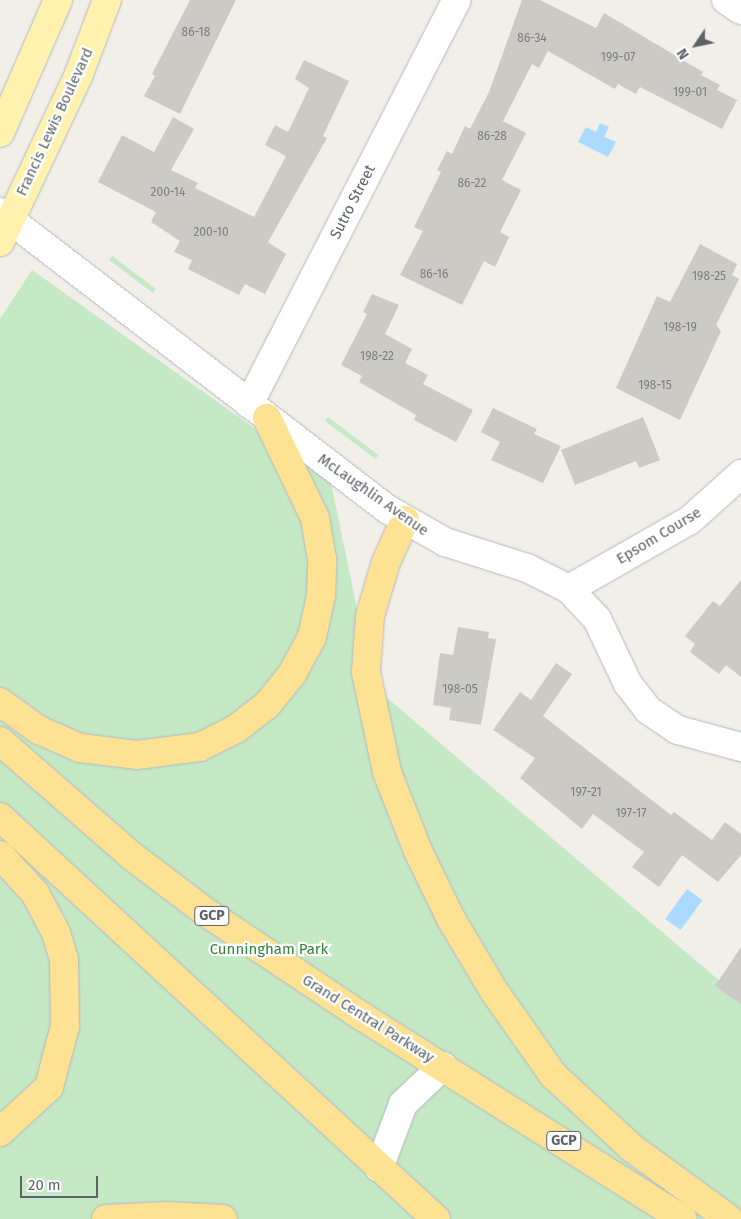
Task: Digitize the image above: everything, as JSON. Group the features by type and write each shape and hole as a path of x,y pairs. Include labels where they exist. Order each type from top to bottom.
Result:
{"highway":[{"path":"0,702 32,726 72,745 137,755 200,747 236,730 267,705 292,674 312,637 321,596 322,559 315,518 258,411"},
{"path":"404,520 386,562 370,616 366,672 387,772 430,878 494,991 554,1075 632,1148 729,1219"},
{"name":"Grand Central Parkway","path":"0,741 111,839 207,913 682,1219"},
{"path":"0,817 436,1219"},
{"path":"0,855 35,893 56,933 64,959 65,1026 49,1087 0,1132"},
{"path":"379,1168 450,1219"},
{"path":"106,1219 167,1216 223,1219"}],"main road":[{"path":"0,133 58,0"},
{"name":"Francis Lewis Boulevard","path":"4,225 79,74 107,0"}],"street":[{"name":"Sutro Street","path":"258,411 457,0"},
{"path":"726,0 741,10"},
{"name":"McLaughlin Avenue","path":"4,225 404,520 445,542 527,568 569,588 597,619 628,684 648,710 678,730 741,747"},
{"name":"Epsom Course","path":"569,588 690,520 741,474"},
{"path":"379,1168 403,1104 443,1066"}],"green space":[{"path":"112,256 156,289 153,293 109,260"},
{"name":"Cunningham Park","path":"32,270 331,483 373,686 741,999 741,1219 0,1219 0,319"},
{"path":"328,417 378,455 375,459 325,421"}],"water":[{"path":"600,123 609,127 604,137 616,142 608,157 578,142 586,127 596,132"},
{"path":"687,889 702,900 681,930 665,919"}],"building":[{"path":"190,0 236,0 180,114 144,96 155,76 152,74"},
{"path":"522,0 540,0 596,28 604,13 703,72 701,75 720,85 717,90 737,100 722,129 640,87 636,94 618,84 615,89 548,51 539,68 532,64 503,121 526,133 502,180 521,190 500,232 509,237 495,267 484,261 462,305 400,275 423,231 414,227 441,172 437,170 447,151 452,154 465,126 470,129 489,92"},
{"path":"304,60 349,81 323,136 327,138 268,242 286,254 265,294 245,284 239,295 188,269 192,260 174,252 180,241 151,222 156,212 98,182 122,135 154,152 173,117 194,129 171,170 198,183 195,188 254,217 286,156 265,145 275,125 288,132 309,88 295,79"},
{"path":"700,244 737,264 732,275 739,279 716,325 721,331 680,420 616,388 657,296 670,302"},
{"path":"372,294 399,305 385,334 412,349 405,363 428,375 423,384 473,410 456,442 414,420 416,415 359,382 362,376 341,365 367,314 363,312"},
{"path":"493,408 537,429 534,434 561,446 543,483 491,460 500,442 481,432"},
{"path":"643,417 660,460 639,468 636,461 575,485 561,450"},
{"path":"741,580 741,677 726,665 719,674 690,652 695,644 685,636 713,601 720,606"},
{"path":"458,627 489,632 488,638 496,639 481,725 449,720 451,708 433,705 440,653 453,655"},
{"path":"556,663 572,674 543,716 671,815 674,812 712,840 725,822 741,834 741,855 718,882 682,855 659,887 632,867 644,852 593,814 582,829 520,778 535,758 493,730 520,692 531,700"},
{"path":"741,947 741,1004 715,986"}]}
